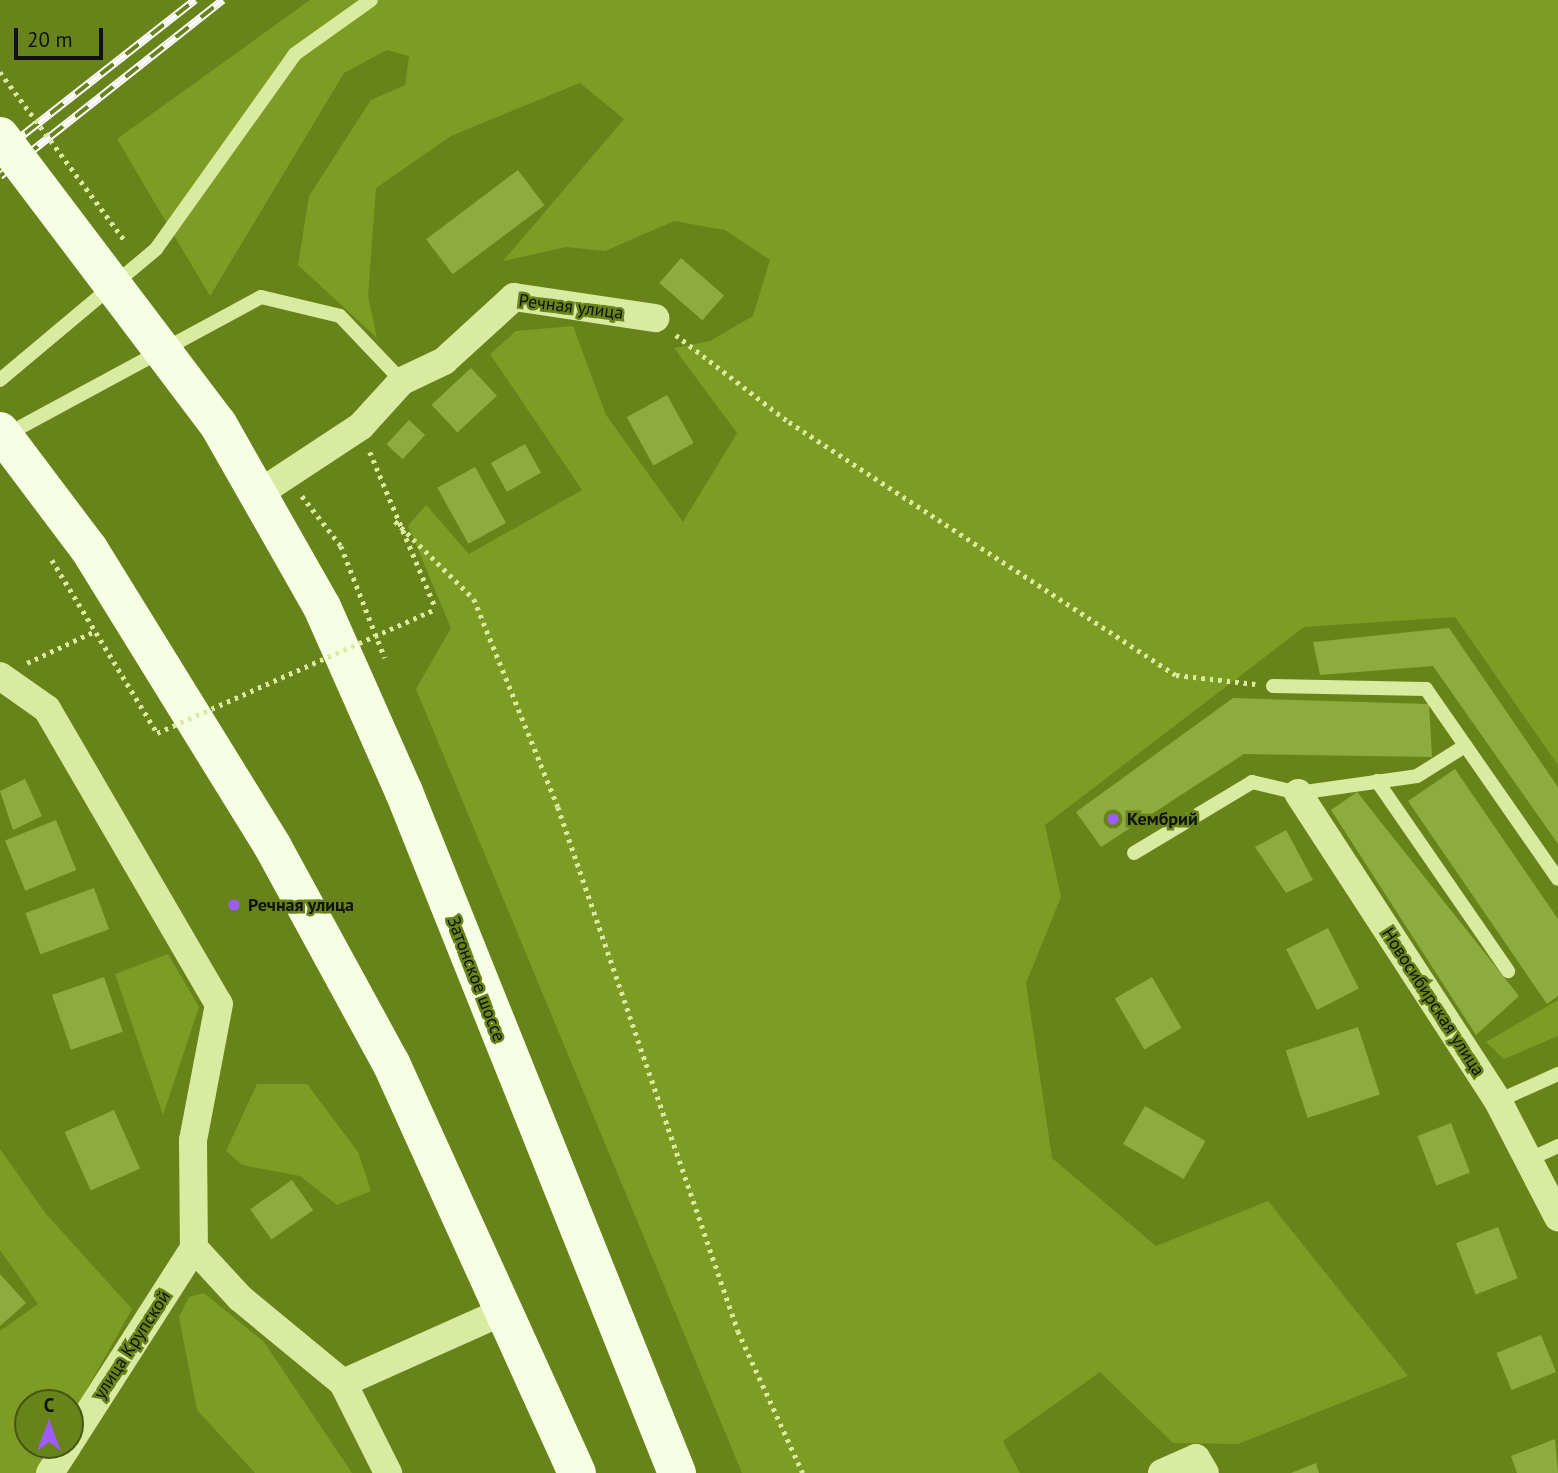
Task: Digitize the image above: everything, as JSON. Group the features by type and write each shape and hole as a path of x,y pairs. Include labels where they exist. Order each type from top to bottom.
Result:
{"main road":[{"name":"Затонское шоссе","path":"0,136 218,424 261,492 322,607 404,792 677,1473"},
{"path":"0,431 89,549 178,685 359,1003 506,1310 577,1473"}],"street":[{"name":"Речная улица","path":"261,492 360,426 402,382 444,361 514,297 654,318"},
{"path":"1,675 47,709 219,1004 193,1140 194,1248 240,1298 344,1383 387,1473"},
{"name":"Новосибирская улица","path":"1298,793 1498,1101 1558,1217"},
{"name":"улица Крупской","path":"84,1420 194,1248"},
{"path":"344,1383 506,1310"},
{"path":"1162,1473 1196,1458 1205,1473"}],"lane":[{"path":"0,380 156,249 295,54 371,0"},
{"path":"0,439 261,297 340,316 402,382"},
{"path":"1273,686 1426,689 1558,879"},
{"path":"1134,853 1252,782 1298,793 1417,776 1465,746"},
{"path":"1377,781 1508,971"},
{"path":"1498,1101 1558,1074"},
{"path":"1528,1160 1558,1146"}],"path":[{"path":"654,318 789,422 1175,675 1273,686"},
{"path":"48,554 93,632 157,733 436,609 395,521 360,426"},
{"path":"395,521 474,599 558,807 738,1331 803,1473"},
{"path":"1,675 93,632"}],"green space":[{"path":"310,0 1558,0 1558,765 1455,617 1304,627 1045,825 1061,897 1026,983 1052,1158 1156,1246 1268,1201 1408,1376 1238,1444 1173,1443 1100,1372 1003,1441 1020,1473 742,1473 416,689 451,628 408,526 426,505 469,554 582,490 490,354 516,331 573,326 606,415 683,522 737,433 674,348 710,341 753,316 770,260 725,230 674,221 605,251 566,247 503,261 624,119 580,83 451,136 376,188 368,296 377,338 298,265 309,196 371,100 405,85 409,56 387,50 344,73 210,296 117,139"},
{"path":"168,954 199,1007 163,1115 115,974"},
{"path":"1558,1000 1558,1036 1504,1059 1486,1042"},
{"path":"257,1084 307,1084 358,1152 371,1191 337,1205 300,1176 242,1165 226,1151"},
{"path":"0,1149 46,1214 132,1309 84,1394 84,1389 14,1389 14,1459 46,1459 38,1473 0,1473 0,1331 38,1304 0,1250"},
{"path":"204,1293 264,1342 352,1473 255,1473 197,1410 179,1317 189,1297"}],"building":[{"path":"518,170 544,205 453,274 426,239"},
{"path":"681,258 724,295 702,320 659,283"},
{"path":"471,368 497,396 457,433 432,405"},
{"path":"667,395 694,443 653,465 627,417"},
{"path":"409,420 425,435 403,459 386,444"},
{"path":"525,444 541,473 507,492 491,463"},
{"path":"475,467 506,523 468,544 437,488"},
{"path":"1449,628 1558,787 1558,844 1433,666 1320,675 1313,642"},
{"path":"1233,698 1429,704 1432,757 1244,754 1101,847 1076,812"},
{"path":"1455,769 1558,919 1558,996 1547,1004 1408,801"},
{"path":"25,779 42,816 13,830 0,791"},
{"path":"1357,792 1519,996 1476,1035 1331,810"},
{"path":"56,820 76,870 25,891 5,841"},
{"path":"1286,830 1313,880 1286,893 1255,847"},
{"path":"94,888 109,929 40,954 25,913"},
{"path":"1328,928 1359,989 1317,1010 1286,949"},
{"path":"104,977 123,1032 71,1050 52,995"},
{"path":"1152,977 1182,1028 1144,1050 1115,998"},
{"path":"1358,1027 1380,1095 1308,1118 1286,1050"},
{"path":"1145,1106 1206,1141 1184,1179 1123,1144"},
{"path":"114,1110 140,1168 91,1190 65,1132"},
{"path":"1451,1123 1470,1172 1436,1185 1417,1136"},
{"path":"292,1180 313,1210 271,1240 250,1209"},
{"path":"1498,1227 1518,1278 1476,1294 1456,1243"},
{"path":"0,1274 26,1303 0,1326"},
{"path":"1541,1335 1556,1372 1511,1390 1496,1353"},
{"path":"1555,1439 1558,1473 1517,1473 1511,1456"},
{"path":"1316,1463 1319,1473 1291,1473"}],"railway":[{"path":"0,153 195,0"},
{"path":"0,176 223,0"}],"place":[{"name":"Кембрий","path":"1113,819"},
{"name":"Речная улица","path":"234,905"}]}
